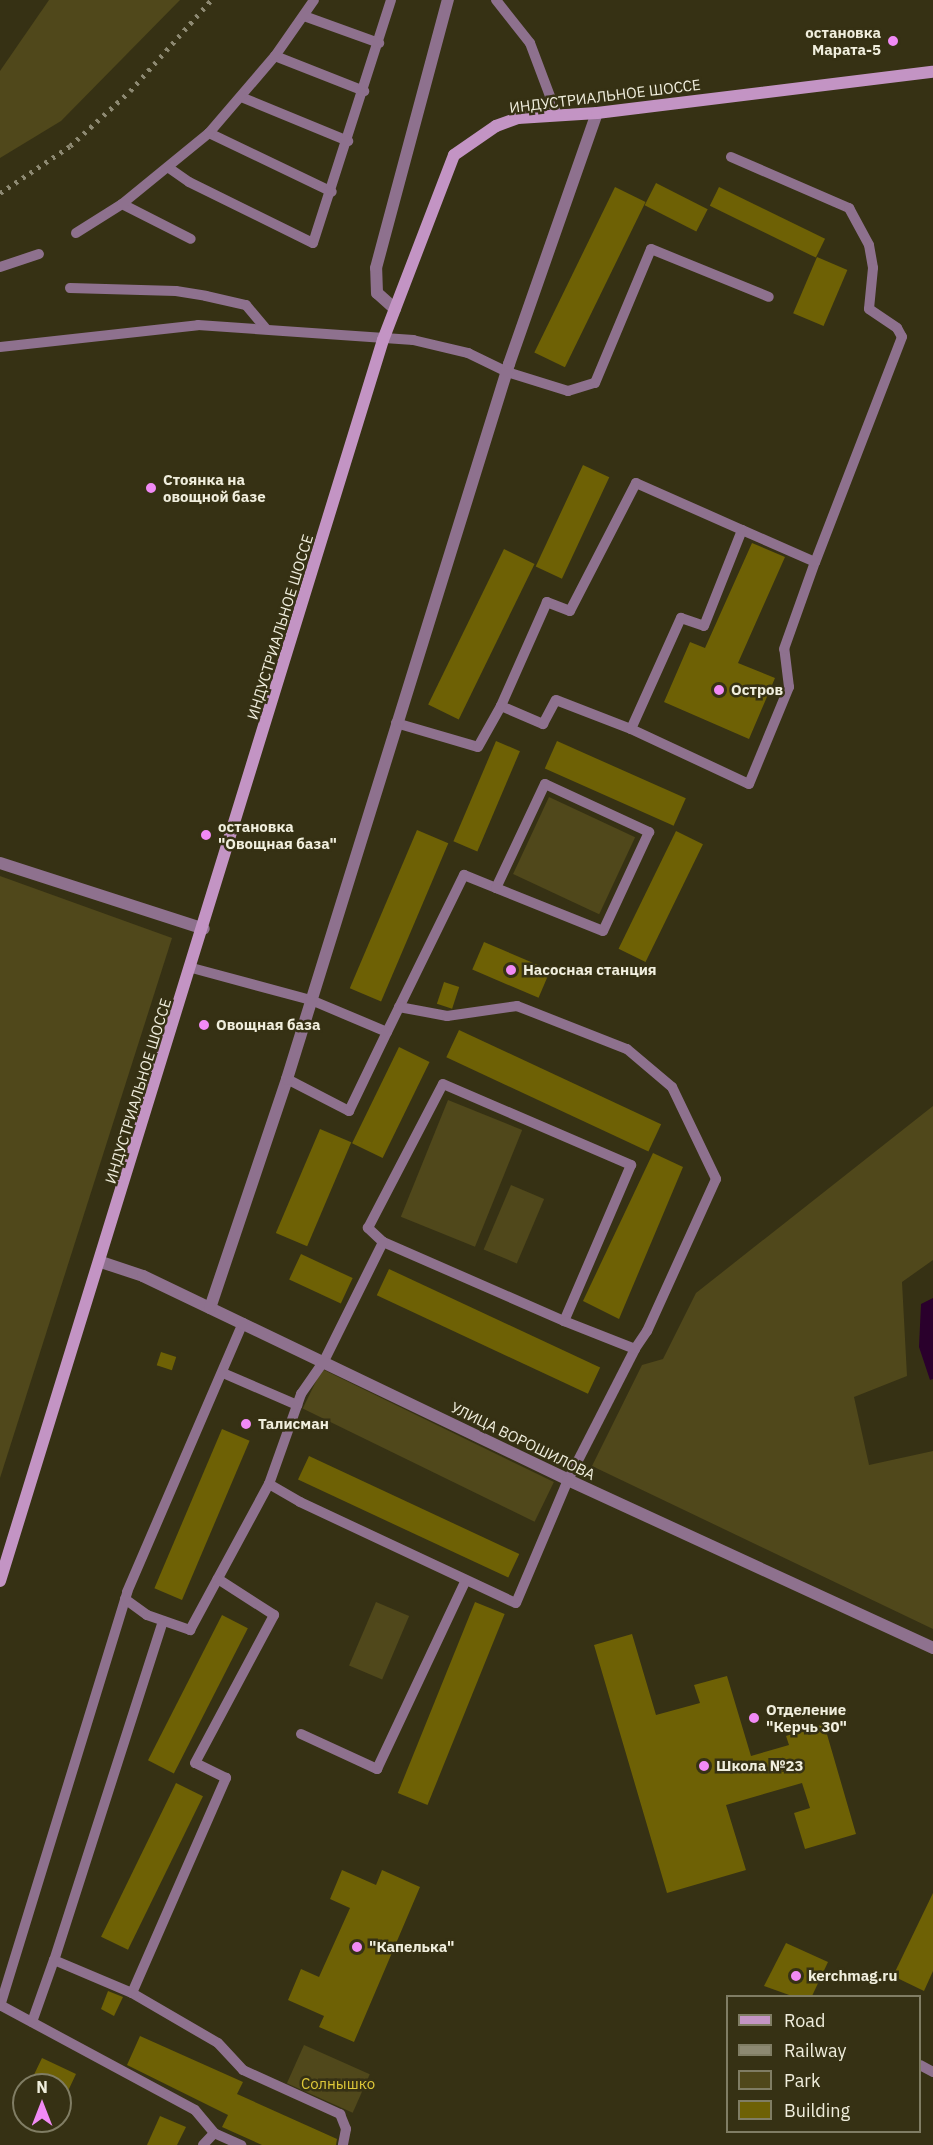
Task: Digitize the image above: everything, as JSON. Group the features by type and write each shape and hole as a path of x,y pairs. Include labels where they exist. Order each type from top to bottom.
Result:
{"main road":[{"name":"ИНДУСТРИАЛЬНОЕ ШОССЕ","path":"0,1581 192,968 383,340 454,155 496,126 518,118 597,113 933,72"}],"street":[{"path":"396,309 377,293 376,268 448,0"},
{"path":"210,1308 287,1079 507,372 597,113"},
{"path":"0,862 204,929"},
{"name":"УЛИЦА ВОРОШИЛОВА","path":"101,1262 139,1274 568,1480 933,1648"}],"lane":[{"path":"76,233 122,204 169,168 209,133 275,56 314,0"},
{"path":"169,168 189,182 313,243 332,192 391,0"},
{"path":"496,0 530,43 557,115"},
{"path":"304,16 379,43"},
{"path":"275,56 364,91"},
{"path":"241,96 348,141"},
{"path":"209,133 332,192"},
{"path":"501,706 543,724 556,700 631,729 748,784 789,687 784,649 902,337 897,328 869,309 873,268 868,244 849,208 731,157"},
{"path":"122,204 191,239"},
{"path":"0,347 166,326 413,340 468,353 507,372 568,391 595,383 651,249 769,297"},
{"path":"0,267 39,254"},
{"path":"70,288 176,291 206,296 246,305 266,330"},
{"path":"396,723 478,747 501,706 547,602 570,612 636,483 815,562"},
{"path":"631,729 681,618 704,626 742,530"},
{"path":"287,1079 349,1111 464,875 496,888 603,931 649,832 545,784 496,888"},
{"path":"192,968 311,1000 387,1032"},
{"path":"269,1484 465,1582 516,1603 568,1480 635,1348 647,1331 716,1179 672,1087 627,1049 517,1006 447,1016 399,1006"},
{"path":"564,1321 631,1166 443,1084 368,1228 383,1242 564,1321 635,1348"},
{"path":"125,1599 147,1615 190,1630 269,1484 297,1405 324,1361 383,1242"},
{"path":"242,2145 214,2133 195,2110 0,2006 125,1599 243,1323"},
{"path":"223,1373 297,1405"},
{"path":"132,1993 226,1778 195,1763 274,1615 218,1579"},
{"path":"301,1734 377,1769 465,1582"},
{"path":"32,2022 163,1621"},
{"path":"54,1960 132,1993 218,2043 243,2070 340,2114 346,2129 343,2145"},
{"path":"203,2145 214,2133"}],"green space":[{"path":"49,0 180,0 61,121 0,158 0,71"},
{"path":"549,797 635,837 599,914 513,874"},
{"path":"0,876 172,938 0,1478"},
{"path":"448,1100 522,1130 475,1247 401,1217"},
{"path":"933,1106 933,1260 902,1282 907,1376 854,1397 869,1465 933,1451 933,1629 592,1466 642,1365 663,1359 696,1293"},
{"path":"511,1185 544,1199 517,1264 484,1249"},
{"path":"322,1369 554,1482 535,1522 303,1409"},
{"path":"376,1602 409,1616 382,1680 349,1666"},
{"name":"Солнышко","path":"304,2045 370,2074 353,2113 287,2083"}],"shaded area":[{"path":"933,1298 933,1379 930,1380 919,1347 921,1304"}],"building":[{"path":"656,183 708,209 696,232 645,205"},
{"path":"615,187 646,202 565,367 534,352"},
{"path":"719,187 825,239 816,258 710,206"},
{"path":"817,257 847,270 824,326 793,313"},
{"path":"583,465 609,477 562,579 536,567"},
{"path":"752,543 785,557 738,663 775,678 749,739 664,702 690,642 705,648"},
{"path":"504,549 535,564 459,719 428,704"},
{"path":"496,741 520,751 477,851 453,841"},
{"path":"557,741 686,798 674,826 545,768"},
{"path":"417,830 448,843 381,1002 350,988"},
{"path":"676,831 703,844 646,962 619,949"},
{"name":"Насосная станция","path":"484,942 550,970 539,998 472,970"},
{"path":"444,982 459,987 452,1009 437,1004"},
{"path":"459,1030 661,1124 648,1151 446,1057"},
{"path":"399,1047 430,1062 383,1158 352,1143"},
{"path":"320,1129 351,1142 307,1246 276,1233"},
{"path":"653,1153 683,1167 619,1319 583,1301"},
{"path":"301,1254 353,1278 341,1303 289,1279"},
{"path":"389,1269 600,1367 588,1394 377,1295"},
{"path":"161,1352 176,1357 172,1370 157,1365"},
{"path":"222,1429 250,1441 182,1600 154,1588"},
{"path":"309,1456 519,1554 508,1578 298,1480"},
{"path":"475,1602 505,1614 428,1805 398,1793"},
{"path":"222,1615 248,1628 174,1773 148,1760"},
{"path":"632,1634 656,1715 700,1703 694,1685 727,1676 751,1756 789,1745 786,1736 824,1724 856,1834 805,1849 794,1813 810,1808 802,1783 726,1805 746,1870 667,1893 594,1645"},
{"path":"176,1783 203,1796 128,1950 101,1937"},
{"path":"342,1870 376,1885 382,1870 420,1887 354,2042 319,2027 324,2016 288,2000 301,1969 319,1977 350,1908 330,1899"},
{"path":"933,1893 933,1971 924,1991 893,1976"},
{"name":"kerchmag.ru","path":"786,1943 828,1962 812,1995 789,1995 764,1986"},
{"path":"108,1991 123,1997 114,2016 101,2009"},
{"path":"140,2036 243,2082 237,2094 337,2139 336,2145 262,2145 222,2127 228,2115 127,2065"},
{"path":"42,2058 76,2074 72,2082 72,2073 35,2073"},
{"path":"160,2116 186,2127 177,2145 147,2145"}],"railway":[{"path":"0,193 70,146 130,91 211,0"}],"place":[{"name":"остановка Марата-5","path":"893,41"},
{"name":"Стоянка на овощной базе","path":"151,488"},
{"name":"Остров","path":"719,690"},
{"name":"остановка \"Овощная база\"","path":"206,835"},
{"name":"Насосная станция","path":"511,970"},
{"name":"Овощная база","path":"204,1025"},
{"name":"Талисман","path":"246,1424"},
{"name":"Отделение \"Керчь 30\"","path":"754,1718"},
{"name":"Школа №23","path":"704,1766"},
{"name":"\"Капелька\"","path":"357,1947"},
{"name":"kerchmag.ru","path":"796,1976"}]}
